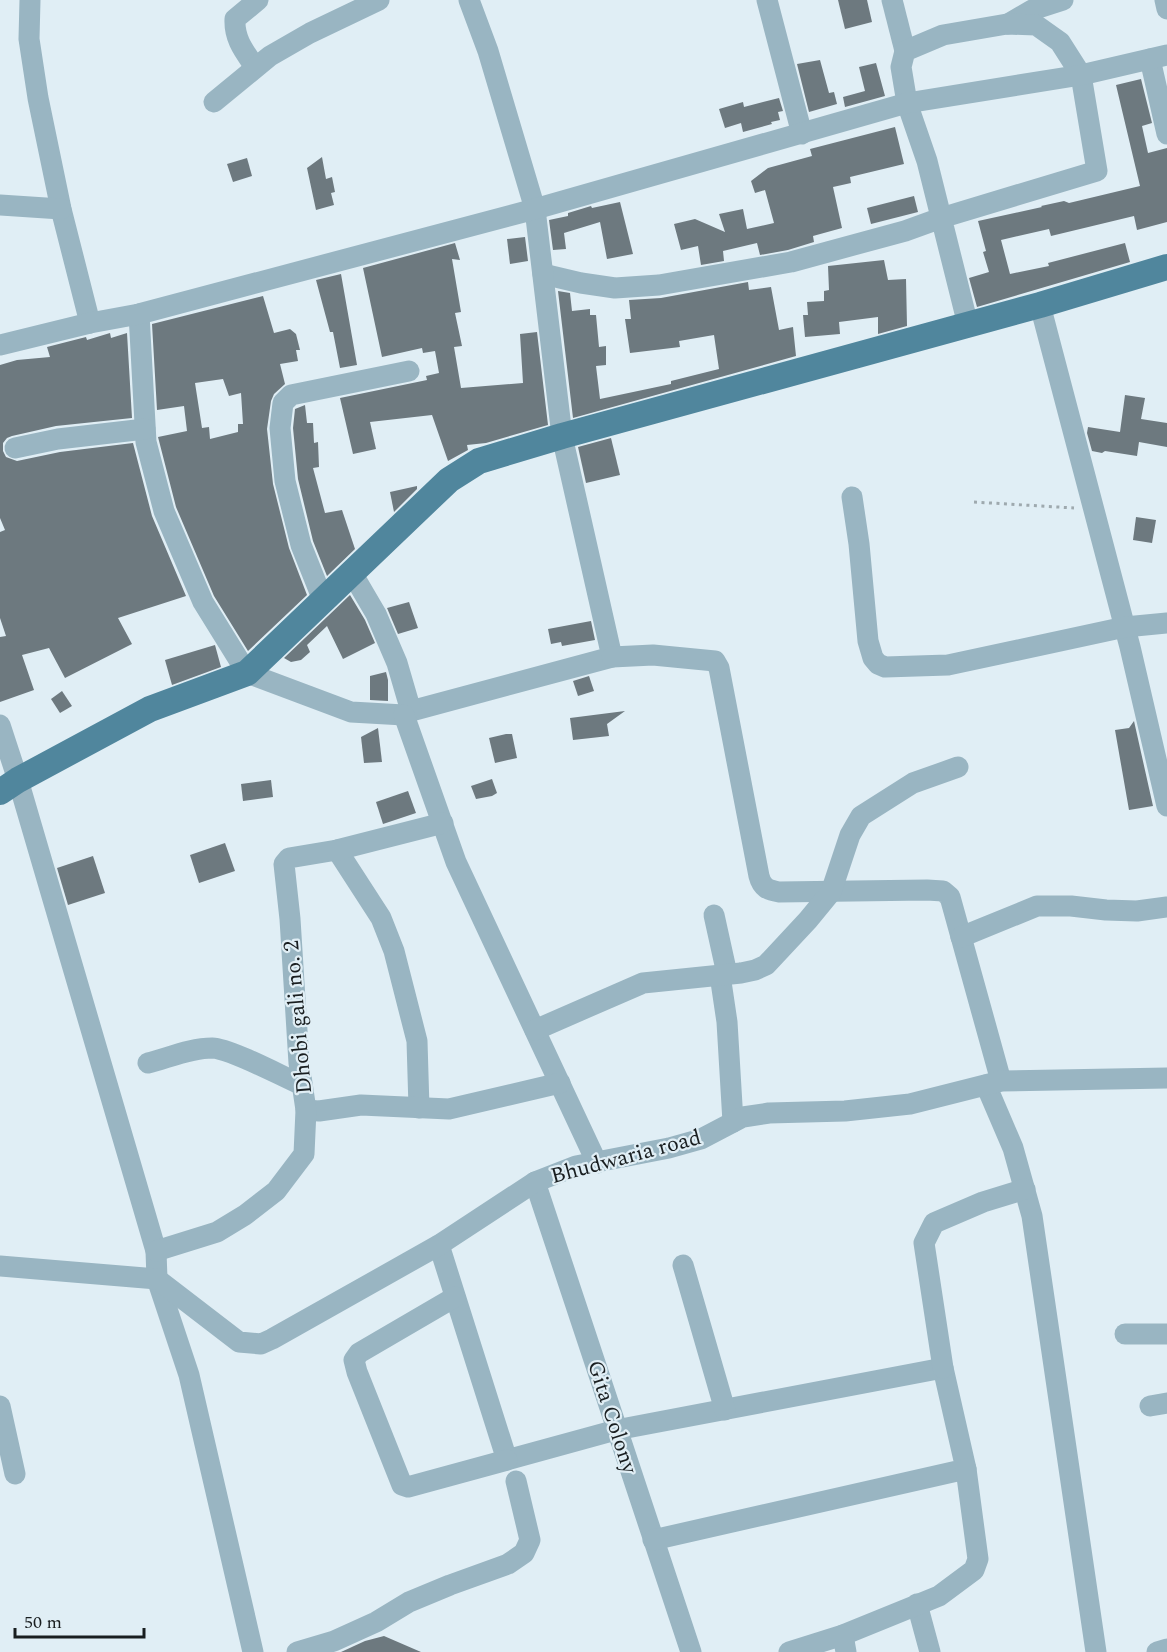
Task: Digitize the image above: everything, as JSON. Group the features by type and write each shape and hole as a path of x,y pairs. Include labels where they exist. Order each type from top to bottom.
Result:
{"main road":[{"path":"9,786 150,709 247,673 449,480 479,461 562,436 1166,270"}],"street":[{"path":"30,0 29,39 38,98 90,323"},
{"path":"255,67 238,41 235,18 258,0"},
{"path":"214,102 255,67 310,33 379,0"},
{"path":"470,0 488,51 535,209 562,436 612,657"},
{"path":"767,0 802,134"},
{"path":"892,0 904,51 901,67 907,103 927,161 968,325"},
{"path":"1007,24 1032,10 1063,0"},
{"path":"1165,0 1167,9"},
{"path":"543,274 615,288 659,285 791,262 905,231 1097,171 1081,75 1060,42 1036,25 1007,24 943,35 904,51"},
{"path":"0,345 90,323 139,314 535,209 907,103 1081,75 1159,57 1167,134"},
{"path":"0,205 62,209"},
{"path":"1040,305 1125,627 1167,806"},
{"path":"139,314 146,442 164,511 203,602 247,673 351,712 407,713 612,657 653,655 715,662 761,884 769,890 779,892 943,891 950,897 994,1083 1032,1216 1096,1652"},
{"path":"323,600 301,545 285,481 280,428 283,403 291,395 409,370"},
{"path":"15,448 58,439 145,429"},
{"path":"852,497 868,641 873,658 885,667 948,665 1125,627 1167,623"},
{"path":"352,573 376,614 397,663 407,713 456,862 597,1163"},
{"path":"0,725 9,786 156,1251 158,1279 189,1375 253,1652"},
{"path":"535,1030 643,983 754,970 766,965 831,892 850,835 861,816 913,783 958,767"},
{"name":"Dhobi gali no. 2","path":"156,1251 217,1232 245,1215 276,1191 304,1154 306,1110 299,1063 290,919 284,864 290,858 337,850 443,823"},
{"path":"337,850 381,918 394,951 417,1041 419,1108"},
{"path":"961,937 1037,906 1116,910 1167,907"},
{"path":"714,915 723,974 733,1122"},
{"path":"148,1063 213,1048 230,1053 303,1085"},
{"name":"Bhudwaria road","path":"158,1279 239,1342 261,1344 272,1340 439,1245 535,1182 576,1166 669,1148 701,1139 743,1117 769,1113 845,1111 910,1104 994,1083 1167,1078"},
{"path":"306,1110 319,1111 361,1105 449,1109 560,1083"},
{"name":"Gita Colony","path":"535,1182 691,1652"},
{"path":"789,1652 844,1643 917,1604 939,1596 974,1570 978,1559 966,1469 943,1368 924,1243 934,1223 983,1202 1025,1189"},
{"path":"439,1245 507,1460"},
{"path":"683,1265 725,1410"},
{"path":"0,1266 158,1279"},
{"path":"455,1298 359,1353 354,1360 402,1485 408,1487 616,1430 943,1368"},
{"path":"1125,1334 1167,1334"},
{"path":"0,1406 15,1474"},
{"path":"653,1540 966,1469"},
{"path":"297,1652 355,1632 410,1602 508,1564 524,1553 530,1540 516,1481"},
{"path":"917,1604 930,1652"},
{"path":"1157,1652 1167,1649"}],"path":[{"path":"974,502 1094,510"}],"building":[{"path":"838,0 867,0 872,22 845,29"},
{"path":"820,60 829,93 834,92 837,104 809,112 797,64"},
{"path":"876,63 885,96 845,107 843,97 865,91 859,67"},
{"path":"1141,79 1152,123 1142,126 1148,153 1167,148 1167,222 1137,230 1134,216 1051,236 1049,229 1001,240 1010,274 1049,266 1048,263 1125,243 1130,262 977,307 969,278 989,272 978,221 1140,186 1116,85"},
{"path":"779,98 783,111 778,112 780,120 743,132 741,123 725,128 719,109 743,102 744,107"},
{"path":"895,127 904,164 850,177 851,183 833,187 842,228 813,236 814,242 788,250 760,255 757,243 723,251 724,261 701,265 698,246 681,250 674,224 695,219 725,232 719,214 743,209 747,229 774,223 765,190 755,193 751,181 768,168 812,156 810,149"},
{"path":"322,157 326,179 332,177 335,192 331,193 334,205 316,210 307,168"},
{"path":"247,158 252,176 233,182 227,164"},
{"path":"914,196 918,212 871,224 867,208"},
{"path":"620,202 633,254 607,259 600,222 564,233 566,249 553,250 549,220 568,216 568,213 591,206 592,208"},
{"path":"525,237 528,261 510,264 507,239"},
{"path":"455,243 460,260 452,259 461,312 455,313 462,346 454,347 461,388 523,383 520,334 537,332 548,425 486,443 467,445 468,450 448,461 432,415 370,422 376,449 353,454 340,398 427,380 426,376 439,373 435,351 423,353 422,348 382,357 363,268"},
{"path":"884,260 888,280 906,279 907,326 878,334 878,317 839,322 840,334 805,337 803,315 808,315 807,302 824,301 824,291 829,290 828,266"},
{"path":"341,274 357,365 340,368 333,332 330,332 316,280"},
{"path":"748,282 749,290 771,287 779,330 793,327 796,356 573,418 558,291 570,293 572,311 590,309 590,315 596,315 599,347 606,346 606,365 596,366 600,399 671,384 671,381 719,369 714,335 679,341 680,347 630,353 625,319 631,319 629,300 661,298"},
{"path":"263,296 274,333 290,329 296,334 300,350 296,350 298,361 280,364 285,384 274,394 271,401 267,429 273,484 289,548 307,595 248,651 214,596 176,507 158,437 187,431 184,406 157,410 152,324","holes":["223,379 229,396 241,393 243,424 238,424 238,432 210,439 209,427 202,428 195,383"]},
{"path":"110,333 111,338 127,333 132,418 56,426 12,436 3,443 3,451 6,457 17,461 60,452 133,443 152,516 186,596 118,618 132,644 65,678 49,648 22,655 34,690 0,702 0,637 6,636 0,618 0,532 5,530 0,518 0,365 17,360 50,357 47,347 86,337 87,340"},
{"path":"1125,395 1145,398 1141,419 1167,423 1167,447 1139,442 1137,456 1092,451 1087,433 1088,427 1120,432"},
{"path":"305,405 307,423 313,423 314,443 318,442 319,467 313,468 325,513 342,510 355,549 327,576 313,541 298,479 293,428 295,409"},
{"path":"611,438 620,475 586,483 578,447"},
{"path":"417,486 417,489 394,512 390,492"},
{"path":"1136,517 1156,520 1152,543 1133,540"},
{"path":"350,595 375,643 343,659 327,626 307,645 310,652 301,660 291,662 284,658"},
{"path":"409,602 418,628 398,634 387,608"},
{"path":"591,621 595,640 562,646 561,642 551,644 548,629"},
{"path":"215,645 221,667 172,685 165,660"},
{"path":"386,672 388,701 370,700 370,676"},
{"path":"589,676 594,691 578,696 573,681"},
{"path":"62,691 72,706 60,713 51,699"},
{"path":"625,711 607,724 609,736 573,740 570,718"},
{"path":"1134,721 1153,806 1129,810 1115,730 1129,728"},
{"path":"378,728 382,762 364,763 361,737"},
{"path":"512,734 517,758 495,763 489,738"},
{"path":"492,779 497,793 476,799 471,786"},
{"path":"271,780 273,797 243,801 241,784"},
{"path":"408,791 416,813 383,824 376,802"},
{"path":"225,843 235,871 199,883 190,855"},
{"path":"93,856 105,893 68,905 57,868"},
{"path":"384,1636 421,1652 341,1652 365,1641"}]}
